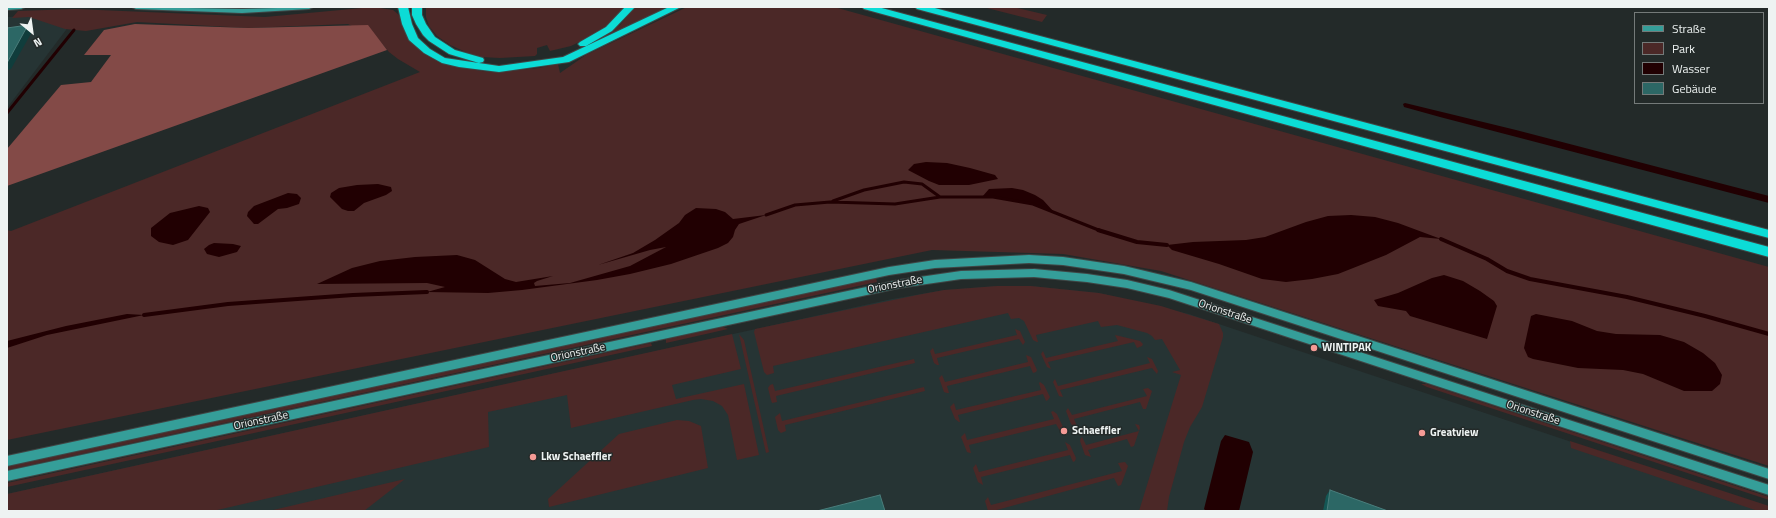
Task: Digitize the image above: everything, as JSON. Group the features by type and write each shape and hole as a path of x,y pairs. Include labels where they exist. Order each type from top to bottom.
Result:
{"highway":[{"path":"417,7 418,15 426,33 443,47 463,56 476,59 509,61 540,58 580,46 609,29 630,7"},
{"path":"401,9 414,40 427,51 442,60 459,64 499,68 536,65 565,60 676,7"},
{"path":"861,7 881,11"},
{"path":"867,7 1769,252"},
{"path":"920,7 1769,234"}],"street":[{"path":"7,8 21,7"},
{"path":"136,7 242,11 309,7"},
{"name":"Orionstraße","path":"7,461 889,271 935,264 1029,259 1063,261 1124,270 1191,286 1769,474"},
{"name":"Orionstraße","path":"7,476 899,284 961,274 1034,273 1087,278 1127,284 1169,294 1769,490"}],"shaded area":[{"path":"78,14 7,108 7,17"},
{"path":"135,24 248,28 368,25 387,50 7,186 7,149 61,85 91,82 111,55 84,55 104,30"},
{"path":"997,286 1031,286 1099,293 1189,314 1769,508 1769,511 7,511 7,494 892,299 944,290"}],"green space":[{"path":"373,7 393,10 399,15 413,42 453,65 481,71 498,72 539,68 558,64 560,73 586,55 687,7 834,7 1769,267 1769,466 1161,271 1063,254 932,250 7,440 7,230 11,231 420,72 389,52 378,39 348,24 248,28 137,22 86,31 65,29 29,17 12,18 18,11 75,9 265,17"},
{"path":"426,7 627,7 605,29 571,46 550,51 547,45 537,48 537,54 535,56 500,58 481,57 450,45 437,36 429,26 426,17"},
{"path":"635,7 673,7 595,43 620,25"},
{"path":"983,7 1013,7 1047,15 1042,22"},
{"path":"876,278 877,282 7,470 7,465"},
{"path":"997,286 1031,286 1099,293 1161,306 1219,324 1223,337 1202,407 1190,427 1184,442 1169,497 1167,511 1139,511 1181,375 1172,372 1180,370 1162,339 1155,340 1147,333 1117,325 1101,327 1098,321 1036,335 1037,342 1033,340 1024,321 1019,318 1011,319 1008,313 773,366 774,373 767,375 764,372 754,332 755,329 944,290"},
{"path":"723,327 728,329 666,343 666,339"},
{"path":"1015,329 1020,331 1025,342 1023,345 1019,339 937,358 939,365 934,363 930,351 933,348 935,354 1017,335"},
{"path":"732,334 741,369 672,385 676,399 744,384 759,455 737,460 728,415 722,406 713,401 701,399 693,400 571,428 567,395 488,412 489,447 213,511 7,511 7,494"},
{"path":"739,334 744,340 769,452 766,453"},
{"path":"1115,335 1140,341 1143,344 1137,348 1134,342 1048,362 1051,369 1047,367 1041,354 1043,351 1046,358 1118,341"},
{"path":"651,343 652,346 7,487 7,483"},
{"path":"1026,355 1031,357 1037,370 1036,372 1033,373 1030,366 947,386 949,393 944,392 939,378 942,375 945,382 1028,362"},
{"path":"1147,357 1152,359 1158,371 1157,374 1152,368 1060,390 1063,397 1059,396 1053,382 1055,379 1058,386 1150,363"},
{"path":"914,359 915,363 776,396 777,402 772,403 768,388 773,384 775,391"},
{"path":"1040,382 1044,385 1050,397 1046,401 1043,394 958,415 960,422 955,419 950,407 954,403 956,410 1041,390"},
{"path":"1421,384 1427,384 1769,497 1769,500 1427,387"},
{"path":"924,387 925,391 785,425 786,431 781,433 778,430 775,417 780,413 782,421"},
{"path":"1148,388 1152,391 1146,409 1143,409 1140,402 1074,419 1077,426 1075,427 1071,424 1066,411 1068,408 1072,415 1147,396 1143,389"},
{"path":"1053,411 1057,414 1063,427 1060,431 1056,424 969,445 971,453 967,452 961,437 965,433 967,440 1054,419 1051,412"},
{"path":"677,420 689,421 701,426 708,468 549,507 548,499 619,434"},
{"path":"1135,424 1139,425 1139,431"},
{"path":"1139,431 1134,446 1131,447 1127,439 1088,450 1091,457 1085,455 1080,441 1082,437 1086,445"},
{"path":"1570,441 1769,506 1769,511 1758,511 1571,448"},
{"path":"1065,442 1070,445 1076,458 1073,462 1070,455 981,477 983,485 978,482 973,468 976,464 979,472 1068,450"},
{"path":"1125,462 1128,466 1121,485 1118,486 1114,478 993,511 988,511 985,501 988,497 991,505 1122,471 1118,463"},
{"path":"405,479 364,511 269,511"}],"water":[{"path":"1405,103 1516,130 1769,196 1769,203 1440,117 1404,107 1403,104"},
{"path":"926,162 947,163 970,168 995,175 998,179 969,185 939,185 908,170 914,164"},
{"path":"378,184 391,187 392,191 386,195 364,203 354,211 342,209 330,197 331,193 339,188"},
{"path":"1012,188 1023,190 1035,195 1043,200 1053,211 1033,204 993,197 982,197 989,189"},
{"path":"288,193 297,194 301,198 299,204 278,209 258,224 254,224 247,216 248,212 254,206"},
{"path":"199,206 208,208 210,212 188,240 173,245 159,242 151,236 151,228 170,213"},
{"path":"696,208 716,209 725,212 733,219 766,215 739,224 733,237 728,243 718,248 671,264 597,280 488,293 427,292 445,287 427,283 317,284 352,268 380,261 415,257 457,255 475,260 505,279 516,282 553,276 537,281 534,283 535,286 570,283 630,266 666,247 598,265 633,253 679,223 685,215"},
{"path":"1351,215 1375,217 1398,223 1441,239 1420,237 1386,255 1338,274 1286,282 1262,279 1172,250 1167,245 1193,242 1246,240 1265,237 1306,222 1328,216"},
{"path":"214,243 241,246 237,252 219,257 207,254 204,249"},
{"path":"1444,275 1463,281 1494,301 1497,306 1487,339 1410,316 1406,311 1378,306 1374,300 1398,293 1432,278"},
{"path":"127,314 144,315 47,335 7,348 7,341 66,326"},
{"path":"1536,314 1572,321 1597,331 1616,334 1660,335 1684,342 1703,353 1715,363 1722,375 1720,384 1712,391 1684,391 1643,374 1623,370 1578,368 1533,359 1528,357 1524,348 1531,316"},
{"path":"1225,435 1249,442 1253,452 1239,511 1206,511 1204,509 1221,441"}],"building":[{"path":"28,25 7,63 7,28"},
{"path":"1330,490 1388,511 1327,511"},
{"path":"880,495 885,511 817,511"}],"waterway":[{"path":"7,113 74,30"},
{"path":"833,201 864,190 904,182 922,184 940,197"},
{"path":"766,215 795,205 830,202 895,204 940,197"},
{"path":"940,197 993,197 1033,204 1100,231"},
{"path":"1100,231 1137,242 1167,245"},
{"path":"1441,239 1487,259 1507,271 1530,279 1627,297 1705,316 1769,334"},
{"path":"144,315 228,304 353,295 427,292"}],"place":[{"name":"WINTIPAK","path":"1314,348"},
{"name":"Schaeffler","path":"1064,431"},
{"name":"Greatview","path":"1422,433"},
{"name":"Lkw Schaeffler","path":"533,457"}]}
